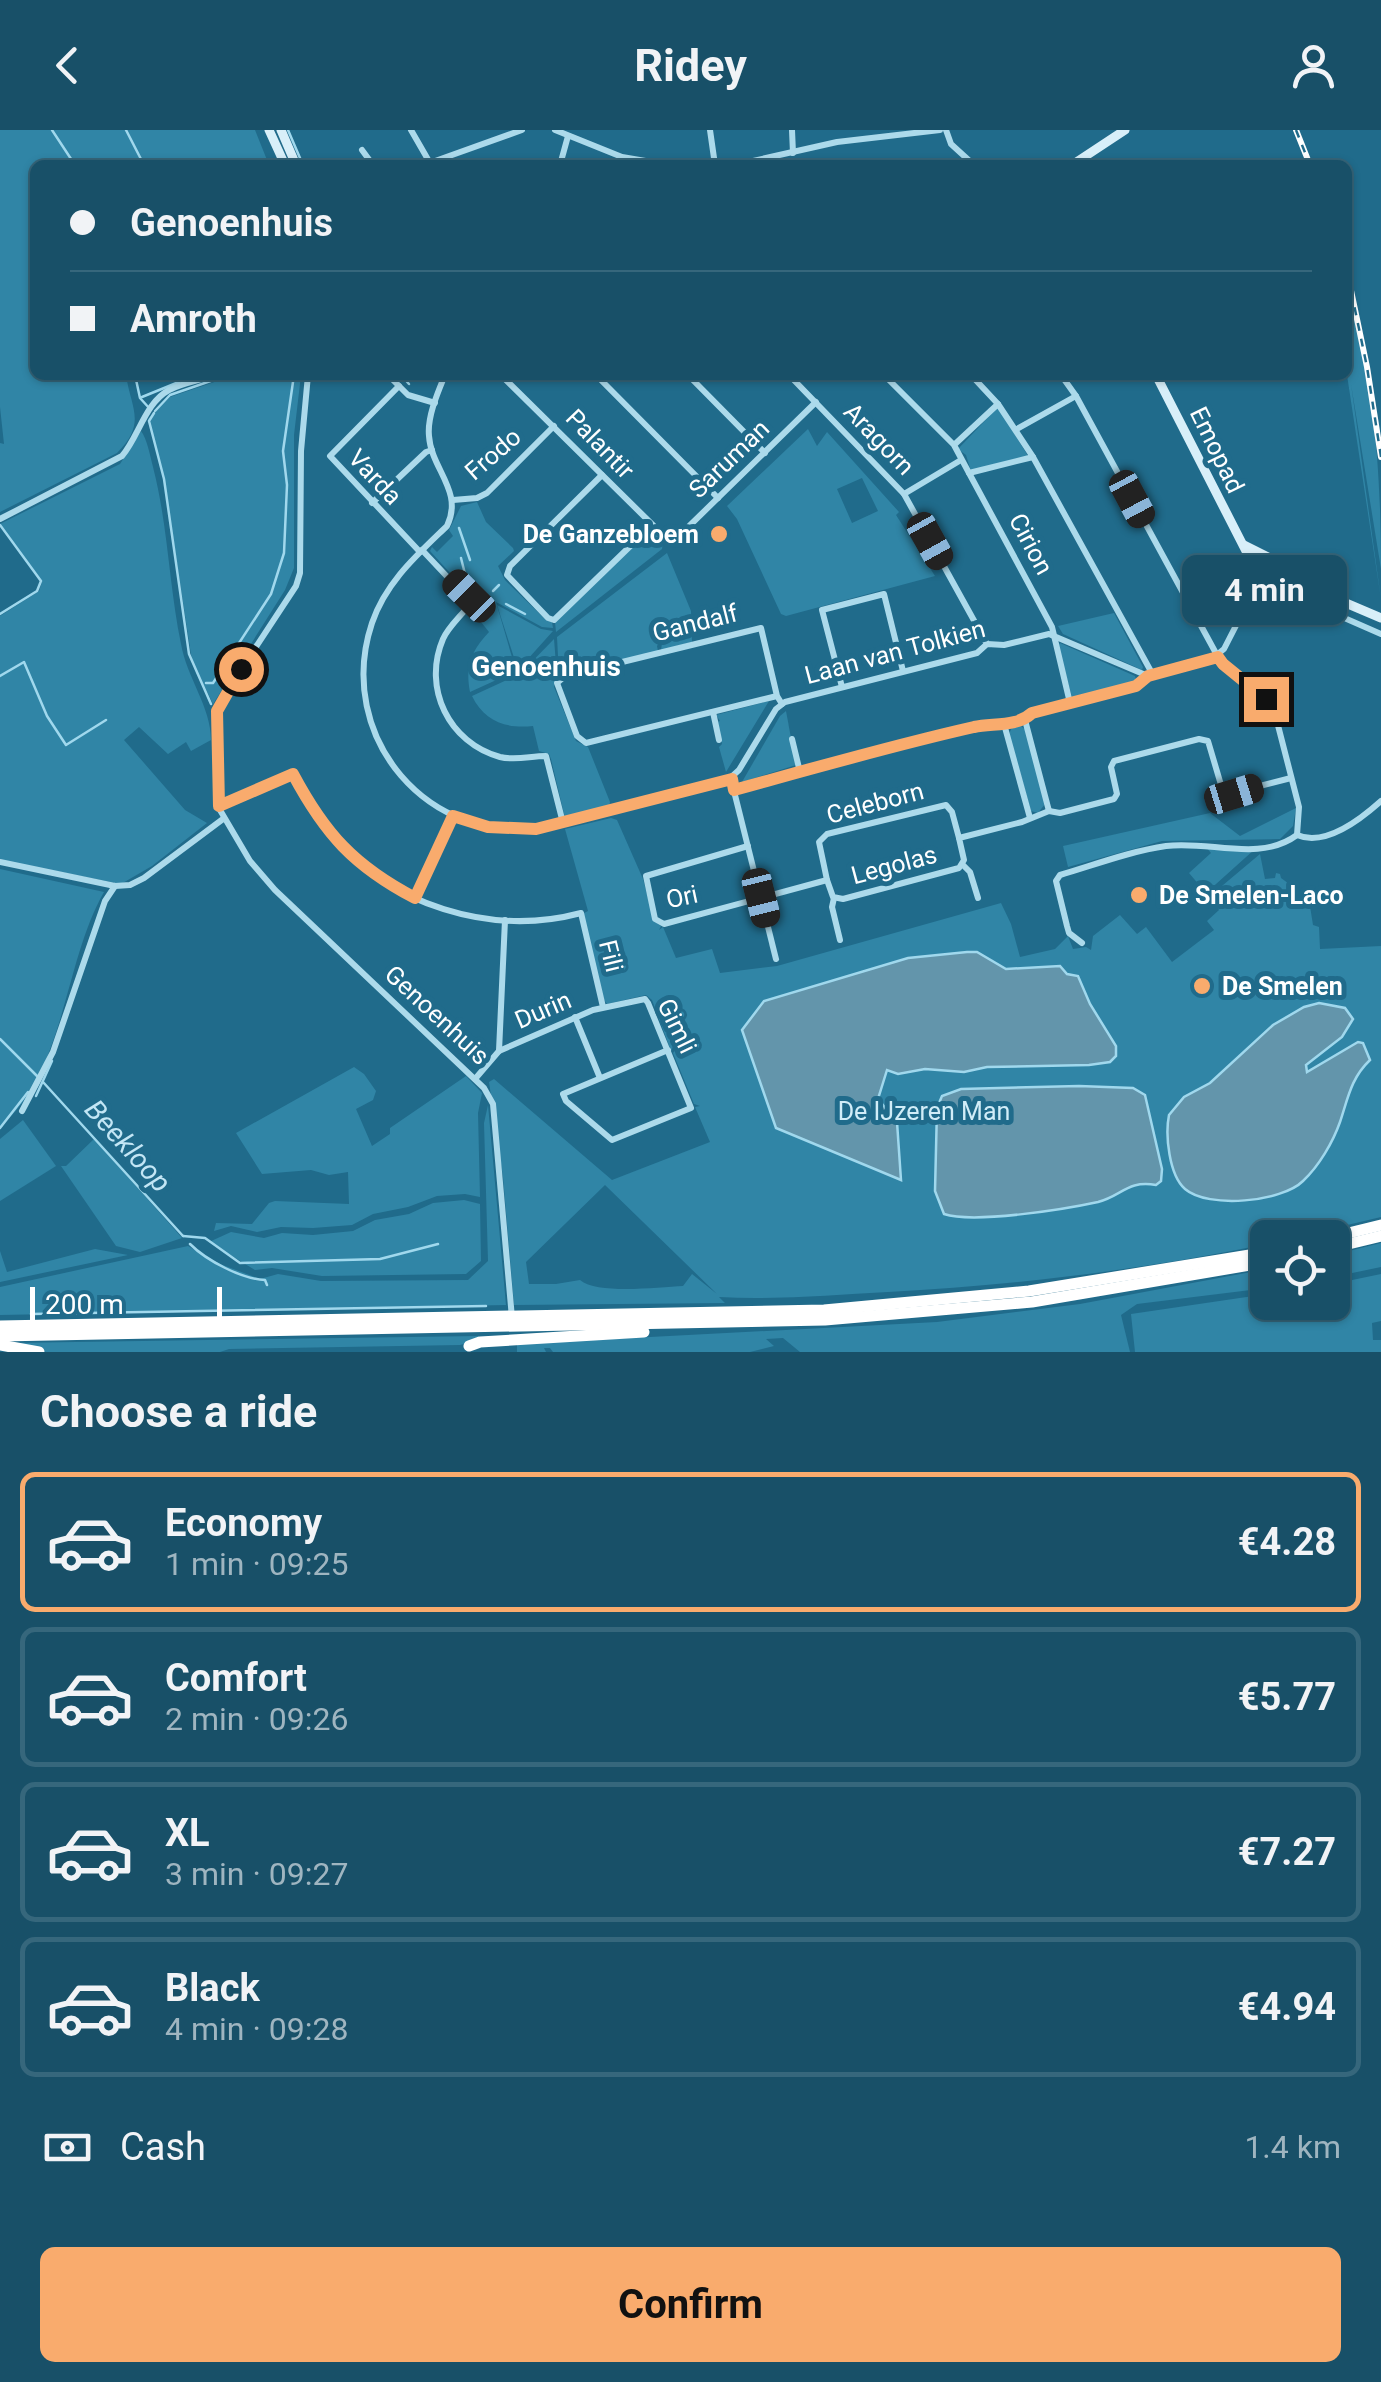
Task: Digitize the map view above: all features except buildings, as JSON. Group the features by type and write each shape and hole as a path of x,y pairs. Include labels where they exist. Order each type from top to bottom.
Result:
{"highway":[{"path":"1350,1233 1381,1225"},
{"path":"1350,1244 1381,1236"},
{"path":"0,1326 824,1310 1029,1292 1250,1255"},
{"path":"0,1336 692,1324 929,1314 1137,1287 1250,1265"},
{"path":"469,1346 480,1342 655,1332 692,1324"},
{"path":"0,1345 39,1352"}],"main road":[{"path":"269,130 282,160"},
{"path":"281,130 294,160"},
{"path":"1080,160 1125,130"},
{"name":"Emopad","path":"1159,380 1242,543 1265,564 1381,614"}],"street":[{"path":"411,130 425,160"},
{"path":"438,160 522,130"},
{"path":"556,130 638,160"},
{"path":"710,130 714,160"},
{"path":"792,130 793,153"},
{"path":"762,160 837,142 943,130 950,144 968,160"},
{"path":"561,160 568,136"},
{"path":"362,150 369,160"},
{"path":"0,519 122,456 159,398 168,390 199,380"},
{"name":"Genoenhuis","path":"307,380 300,450 300,574 217,711 219,806 250,861 275,890 476,1079 494,1104 514,1350"},
{"path":"393,380 416,398 435,403"},
{"path":"443,380 428,432 453,500 447,526 390,587 376,612 366,648 365,696 375,734 390,762 412,789 453,816 481,826 510,830 536,829 732,779 776,959"},
{"name":"Palantir","path":"506,380 667,538"},
{"path":"601,380 718,498"},
{"path":"693,380 765,453"},
{"name":"Aragorn","path":"794,380 904,494 986,644"},
{"name":"Cirion","path":"889,380 954,445 1013,549 1055,636 1070,703"},
{"path":"976,380 1017,429 1119,610 1150,675"},
{"path":"1065,380 1218,657 1272,706 1299,807 1297,835"},
{"name":"Varda","path":"399,386 330,456 471,602 451,626 438,654 436,683 445,712 463,737 483,750 510,759 546,756 562,823"},
{"path":"1017,429 1076,396"},
{"name":"Saruman","path":"667,538 680,535 816,402"},
{"path":"954,445 998,404"},
{"name":"Frodo","path":"453,500 478,498 488,492 554,426"},
{"path":"372,503 432,450"},
{"path":"968,473 1033,457"},
{"path":"904,494 961,460"},
{"path":"602,475 508,568 507,576 530,600 548,618 557,618 652,526"},
{"path":"734,790 995,722 1026,720 1032,713 1136,686 1150,675 1218,657 1265,564"},
{"path":"1251,592 1264,596 1285,592 1381,634"},
{"path":"842,687 822,610 884,594 903,671"},
{"name":"Gandalf","path":"713,712 586,743 577,736 556,687 559,679 760,628 779,700"},
{"path":"1055,636 1150,675"},
{"name":"Laan van Tolkien","path":"732,779 779,700 977,653 986,644 998,646 1055,636"},
{"path":"719,740 713,712 779,700"},
{"path":"1026,720 1048,810"},
{"path":"1004,724 1030,818"},
{"name":"Legolas","path":"978,898 970,872 963,865 959,838 1048,810 1060,813 1114,799 1114,761 1202,738 1208,742 1224,795 1291,778"},
{"path":"792,739 800,772"},
{"path":"219,806 293,774 321,824 373,874 415,898 449,911 504,920 499,1051 476,1079"},
{"path":"1082,944 1067,926 1056,881 1060,876 1163,846 1274,848 1297,835 1313,840 1352,822 1381,800"},
{"name":"Celeborn","path":"827,880 819,842 828,834 946,806 952,812 959,838"},
{"path":"415,898 453,816"},
{"path":"0,862 116,886 130,885 224,819"},
{"name":"Ori","path":"748,846 651,872 646,876 654,916 662,924 761,898"},
{"name":"Legolas","path":"834,898 867,893 963,865"},
{"name":"Legolas","path":"761,898 827,880 834,898 832,906 840,940"},
{"path":"22,1111 53,1052 105,901 116,886"},
{"name":"Fili","path":"504,920 544,920 581,914 603,1007"},
{"name":"Gimli","path":"600,1078 563,1095 566,1102 612,1140 692,1106 646,999 603,1007"},
{"name":"Durin","path":"499,1051 603,1007"},
{"path":"575,1018 600,1078 668,1050"}],"green space":[{"path":"0,130 255,130 267,160 30,160 30,380 127,380 135,416 132,433 117,453 0,512 0,443 4,444 0,407"},
{"path":"1352,307 1375,429 1381,569 1351,384 1381,599 1348,380 1352,380"},
{"path":"220,380 300,380 294,435 294,568 285,590 213,704 192,661 164,478 148,419 170,397"},
{"path":"998,407 1028,456 971,471 966,455 958,449"},
{"path":"808,429 817,446 827,432 899,512 896,515 935,576 786,616 781,614 737,519 727,506","holes":["862,478 878,511 852,523 837,489"]},
{"path":"141,431 158,489 181,644 207,716 211,740 191,751 186,742 168,754 139,727 124,740 185,810 207,823 152,866 121,884 0,860 0,616 39,591 42,582 0,524 120,464"},
{"path":"477,502 486,522 513,548 498,566 505,580 552,622 553,628 542,627 496,602 516,671 470,692 471,659 489,632 473,612 473,598 430,551 432,547 437,552 453,536 449,530 461,506"},
{"path":"650,530 663,541 662,549 556,632 555,622"},
{"path":"667,553 691,611 692,642 661,650 663,637 658,651 559,676 557,637"},
{"path":"497,605 541,629 553,631 518,670"},
{"path":"1114,613 1142,670 1063,634 1058,626"},
{"path":"554,639 554,687 576,741 588,747 610,802 609,807 565,818 551,759 549,754 539,751 533,726 497,722 483,712 472,696 520,674"},
{"path":"1060,643 1135,676 1137,683 1077,699 1072,697"},
{"path":"769,701 726,772 716,715"},
{"path":"786,711 796,765 742,782 780,716"},
{"path":"1013,725 1026,730 1045,804 1038,813 1031,811 1009,734"},
{"path":"1296,808 1293,826 1280,839 1162,841 1068,867 1063,846 1210,813 1240,836"},
{"name":"De IJzeren Man","path":"611,818 617,820 643,879 654,921 661,926 659,930 663,927 676,958 712,949 720,973 777,966 1001,903 1020,957 1055,949 1068,936 1073,949 1091,950 1093,936 1120,915 1137,934 1146,927 1172,962 1214,930 1207,921 1219,910 1210,896 1260,854 1265,879 1280,874 1296,889 1291,892 1293,903 1309,900 1313,925 1319,927 1320,949 1381,946 1381,1217 1350,1224 1350,1220 1250,1220 1250,1247 1031,1281 825,1296 719,1297 725,1303 514,1305 503,1177 489,1082 494,1079 612,1180 710,1142 695,1107 700,1106 694,1104 652,1000 646,995 607,1004 604,1000 582,914 588,911 565,829","holes":["605,1185 717,1294 692,1274 683,1286 614,1289 580,1280 529,1284 526,1262"]},
{"path":"1206,847 1255,849 1206,893 1189,873 1211,853"},
{"path":"0,869 104,892 90,920 51,1047 22,1103 0,1127"},
{"path":"354,1067 376,1091 373,1100 356,1109 372,1146 390,1134 390,1128 466,1076 482,1093 478,1113 480,1197 437,1196 373,1214 352,1225 281,1227 257,1232 231,1226 214,1231 216,1223 252,1224 275,1201 349,1204 348,1172 262,1174 236,1133"},
{"path":"488,1105 506,1305 0,1315 0,1287 188,1246 220,1264 260,1279 278,1274 321,1281 468,1280 488,1261 484,1123"},
{"path":"23,1120 56,1166 0,1201 0,1139"},
{"path":"94,1139 182,1238 140,1252 116,1246 61,1166 66,1166"},
{"path":"464,1200 480,1204 481,1261 466,1274 322,1276 272,1268 255,1270 209,1242 231,1232 264,1238 282,1233 353,1231 375,1220 409,1214 433,1203"},
{"path":"1381,1243 1381,1267 1350,1273 1350,1251"},
{"path":"95,1249 128,1255 0,1282 0,1251 7,1272"},
{"path":"1250,1272 1250,1290 1137,1304 1121,1315 1130,1352 800,1352 783,1338 766,1339 774,1346 750,1352 553,1352 544,1348 546,1352 517,1352 517,1344 937,1322 1080,1304"},
{"path":"1381,1274 1381,1321 1372,1323 1373,1340 1381,1340 1381,1352 1135,1352 1131,1314 1250,1296 1250,1320 1350,1320 1350,1280"},
{"path":"479,1336 479,1340 460,1345 220,1352 46,1352 10,1343"}],"shaded area":[{"path":"977,952 1006,969 1060,966 1067,974 1078,976 1116,1046 1116,1056 1110,1062 1089,1065 987,1067 964,1072 925,1069 898,1074 887,1070 878,1099 897,1122 901,1180 776,1128 742,1030 764,1001 908,958"},
{"path":"1319,1003 1345,1008 1353,1019 1342,1037 1306,1065 1307,1072 1358,1042 1363,1043 1370,1060 1354,1081 1337,1130 1320,1161 1293,1188 1262,1198 1227,1201 1185,1189 1175,1174 1170,1154 1169,1115 1184,1097 1210,1083 1273,1025"},
{"path":"1133,1088 1145,1095 1162,1169 1161,1181 1131,1187 1098,1202 1043,1212 976,1217 944,1214 935,1191 937,1108 942,1096 961,1089"}],"waterway":[{"path":"52,130 72,160"},
{"path":"126,130 141,160"},
{"path":"288,130 301,160"},
{"path":"136,380 140,398 150,409"},
{"path":"142,397 184,380"},
{"path":"155,411 170,395 214,380"},
{"path":"206,683 213,683 271,594 284,553 287,485 283,451 293,380"},
{"path":"405,380 409,384"},
{"path":"154,413 149,421 164,479 189,654 211,704"},
{"name":"Beekloop","path":"0,525 41,581 37,591 0,614"},
{"path":"459,528 470,560"},
{"path":"461,558 468,586 484,596"},
{"path":"493,591 499,585"},
{"path":"506,604 525,614"},
{"path":"485,606 491,607"},
{"path":"0,676 24,662 47,716 66,745 106,720"},
{"name":"Beekloop","path":"0,1039 38,1077"},
{"name":"Beekloop","path":"36,1096 52,1061"},
{"name":"Beekloop","path":"43,1082 183,1236"},
{"path":"0,1128 28,1092"},
{"path":"183,1236 205,1238 240,1263 380,1259 438,1244"},
{"name":"Beekloop","path":"190,1244 225,1268 265,1280 267,1285"},
{"path":"31,1314 486,1306"}],"railway":[{"path":"1296,130 1308,160"},
{"path":"1352,295 1381,457"}],"place":[{"name":"De Ganzebloem","path":"719,534"},
{"name":"De Smelen-Laco","path":"1139,895"},
{"name":"De Smelen","path":"1202,986"}],"district":[{"name":"Genoenhuis","path":"546,666"}],"route":[{"path":"241,669 217,711 219,806 293,774 321,824 340,846 373,874 415,898 453,816 488,827 536,829 732,779 734,790 995,722 1026,720 1032,713 1136,686 1148,676 1218,657 1266,699"}]}
